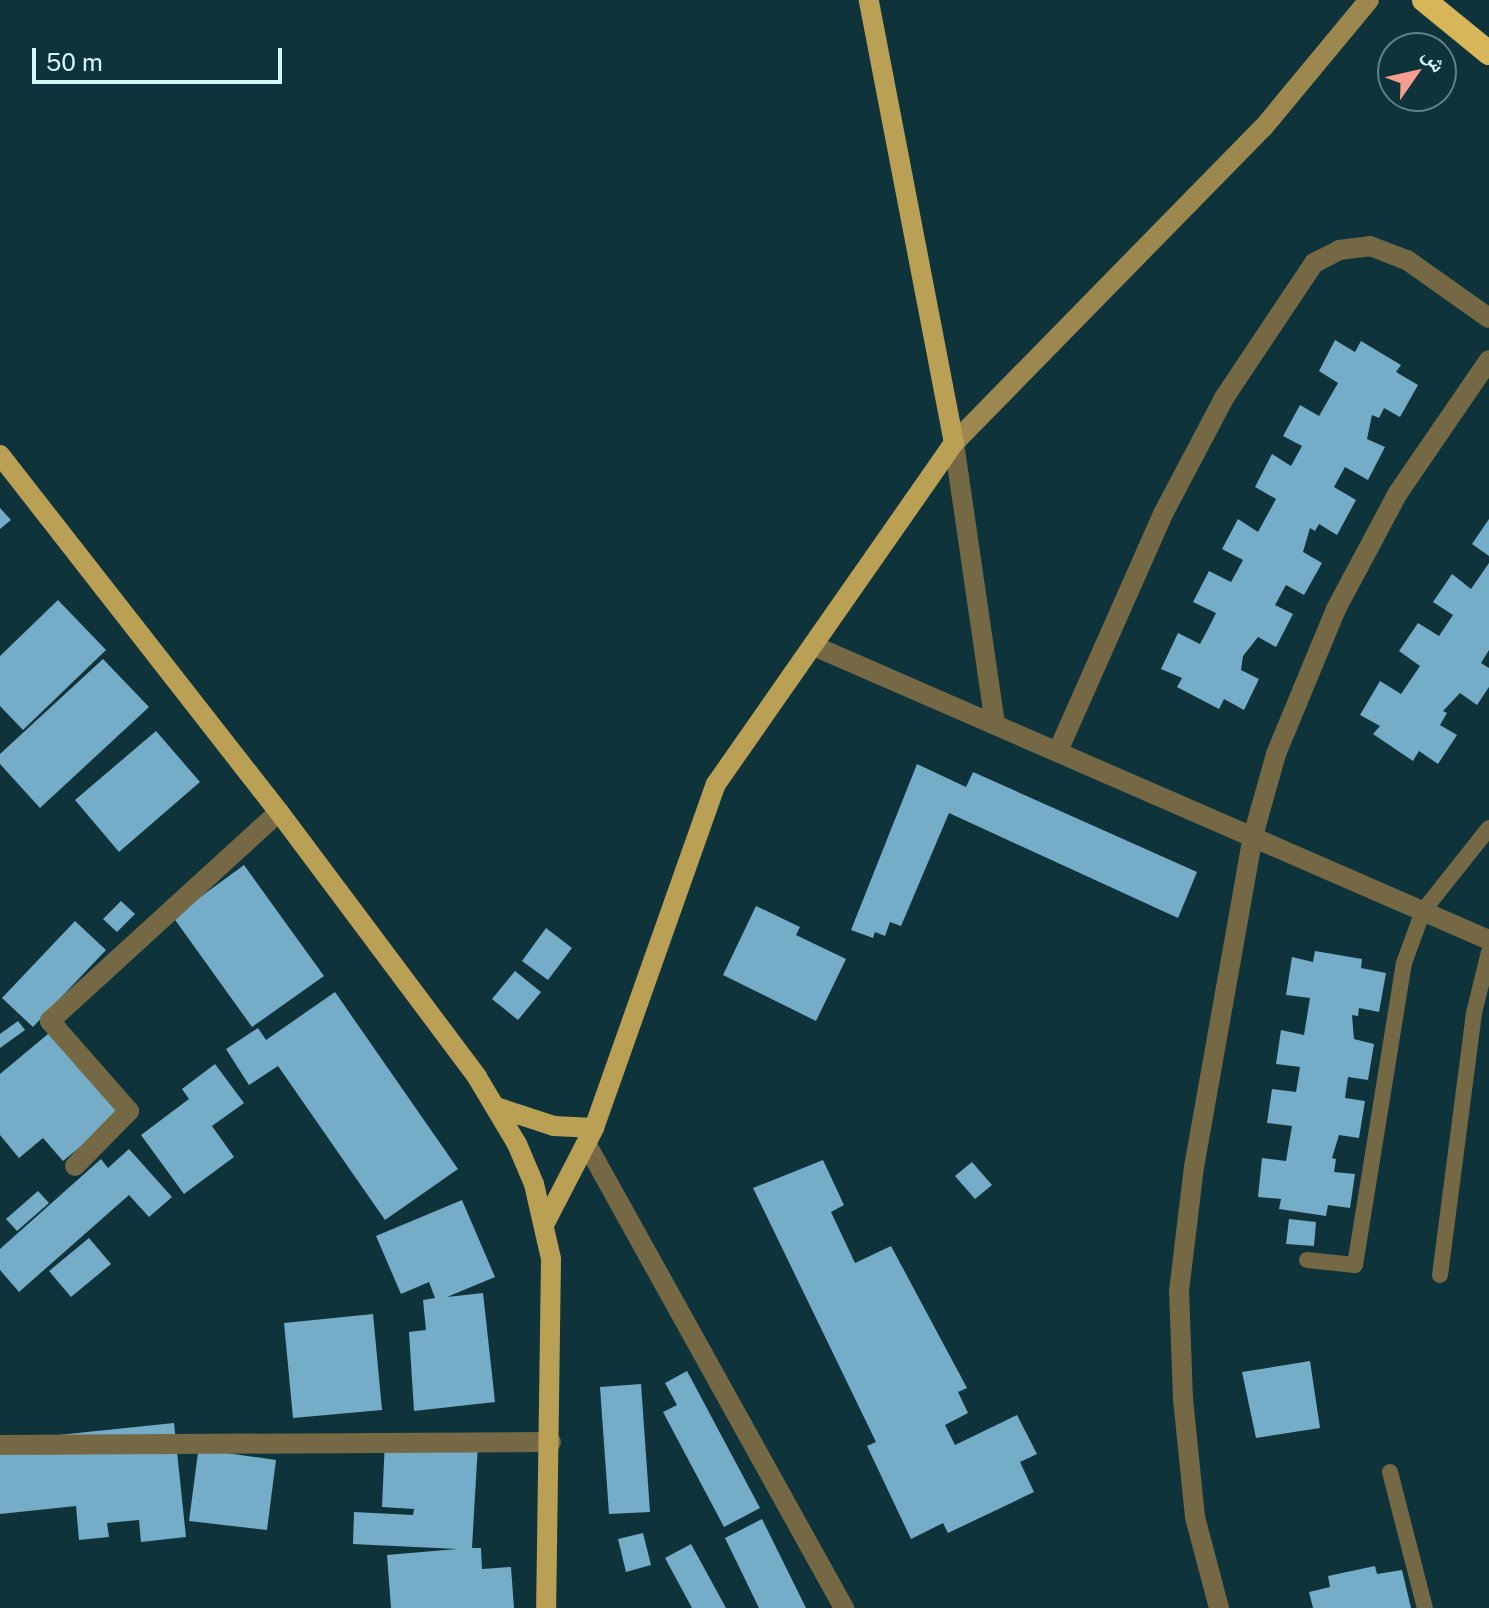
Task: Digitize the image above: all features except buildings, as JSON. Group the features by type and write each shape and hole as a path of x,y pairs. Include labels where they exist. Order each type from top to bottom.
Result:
{"highway":[{"path":"1424,0 1489,53"}],"main road":[{"path":"869,0 954,443"},
{"path":"545,1223 590,1137 716,784 954,443 1263,128 1369,0"},
{"path":"0,455 279,812 496,1107 517,1144 545,1223 552,1289 546,1608"},
{"path":"496,1107 590,1137"}],"street":[{"path":"1058,751 1164,512 1224,398 1314,263 1339,250 1370,246 1407,260 1489,318"},
{"path":"1219,1608 1195,1517 1183,1399 1179,1291 1194,1167 1253,836 1276,754 1336,609 1398,493 1489,360"},
{"path":"954,443 995,724"},
{"path":"814,646 1489,940"},
{"path":"75,1166 129,1111 50,1021 279,812"},
{"path":"590,1137 844,1608"},
{"path":"0,1445 551,1442"}],"lane":[{"path":"1307,1260 1355,1265 1404,963 1423,911 1489,828"},
{"path":"1440,1275 1474,1013 1489,952"},
{"path":"1390,1472 1425,1608"}]}
